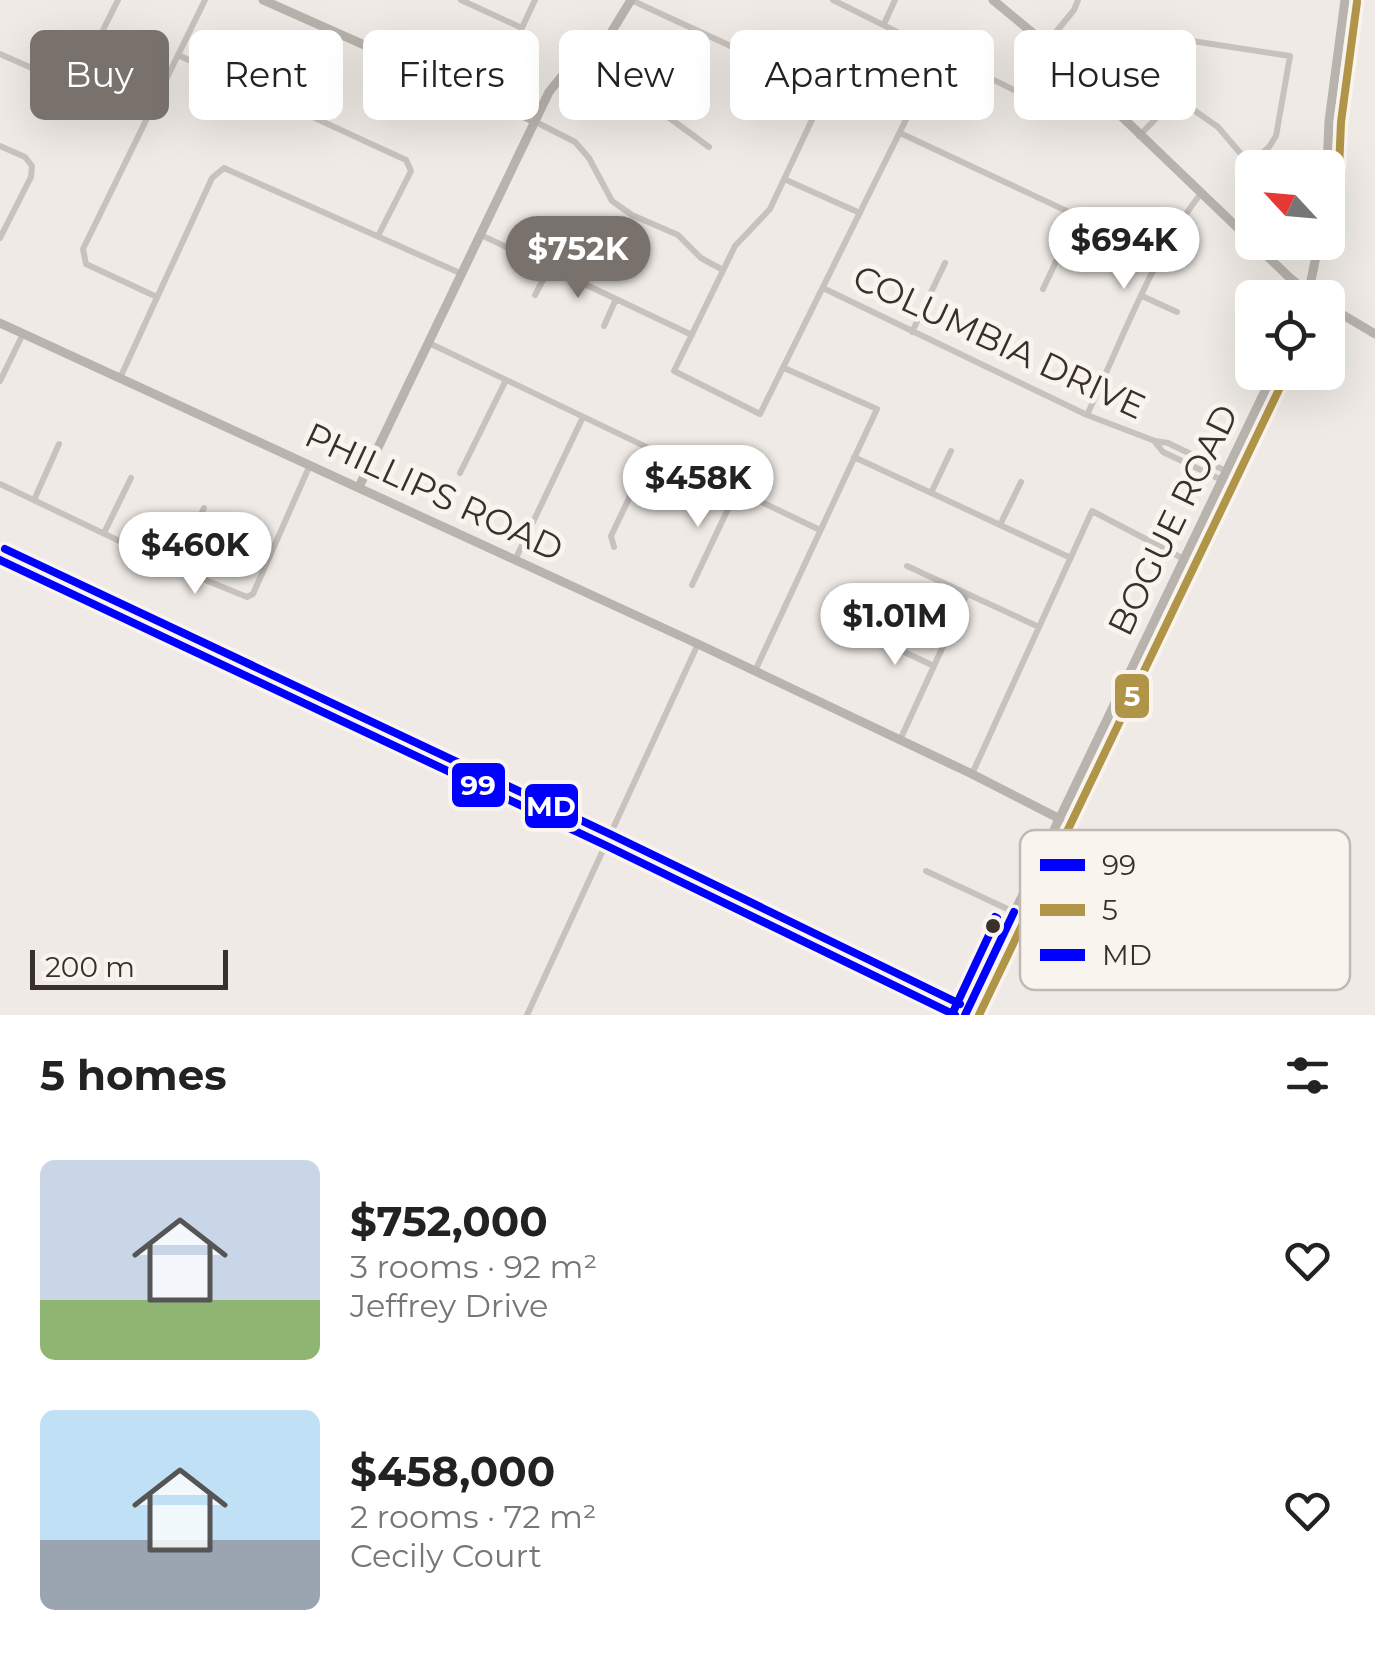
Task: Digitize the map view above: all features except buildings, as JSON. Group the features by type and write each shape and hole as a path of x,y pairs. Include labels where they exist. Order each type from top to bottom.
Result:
{"highway":[{"path":"0,560 955,1015"}],"street":[{"path":"0,54 76,84 118,0"},
{"path":"158,296 86,264 83,249 204,0"},
{"path":"263,0 363,44"},
{"path":"461,0 522,28 535,0"},
{"path":"613,30 631,0 826,90 770,209 735,246 674,371 760,414 906,120"},
{"path":"833,0 896,30"},
{"path":"884,24 895,0"},
{"path":"993,0 1029,30"},
{"path":"1058,30 1078,0"},
{"path":"1328,150 1345,0"},
{"path":"1196,42 1290,56 1276,136 1266,150"},
{"path":"178,55 406,160 411,171 378,236"},
{"path":"539,110 559,80"},
{"path":"1196,112 1218,127 1237,150"},
{"path":"359,487 533,120 576,142 612,201 632,215 678,235 700,258 724,270"},
{"path":"672,120 709,147"},
{"path":"1123,120 1293,280"},
{"path":"1139,136 1155,120"},
{"path":"900,133 1161,256"},
{"path":"0,146 25,158 32,166 31,178 0,238"},
{"path":"120,378 212,178 224,168 460,273"},
{"path":"784,179 860,213"},
{"path":"1087,415 1161,256 1200,193"},
{"path":"1043,290 1078,217"},
{"path":"479,234 692,335"},
{"path":"912,332 944,263"},
{"path":"536,295 550,267"},
{"name":"COLUMBIA DRIVE","path":"823,288 1087,415 1154,441 1162,452 1224,476"},
{"path":"1142,296 1176,312"},
{"path":"604,326 616,299"},
{"path":"1345,316 1375,334"},
{"name":"PHILLIPS ROAD","path":"0,324 698,644 1060,819"},
{"path":"0,381 23,334"},
{"path":"428,342 820,530"},
{"path":"754,671 877,409 784,368"},
{"path":"460,473 506,380"},
{"name":"BOGUE ROAD","path":"1055,830 1265,390"},
{"path":"516,560 583,417"},
{"path":"34,500 59,444"},
{"path":"614,547 612,536 652,450"},
{"path":"931,493 951,451"},
{"path":"854,458 1071,558"},
{"path":"0,484 246,598 254,594 310,465"},
{"path":"104,533 131,478"},
{"path":"1000,525 1021,482"},
{"path":"692,585 737,490"},
{"path":"176,568 204,508"},
{"path":"972,774 1092,512 1184,559"},
{"path":"907,566 1039,627"},
{"path":"900,740 967,594"},
{"path":"872,637 934,666"},
{"path":"527,1015 698,644"},
{"path":"926,871 1014,912"},
{"name":"BOGUE ROAD","path":"965,1015 1020,900"}],"transit line":[{"name":"5","path":"1340,150 1357,2"},
{"name":"5","path":"1068,830 1279,390"},
{"name":"MD","path":"5,549 960,1004"},
{"name":"99","path":"0,560 955,1015"},
{"name":"99","path":"965,1015 1014,912"},
{"name":"MD","path":"954,1010 995,917"},
{"name":"5","path":"979,1015 1020,930"}]}
